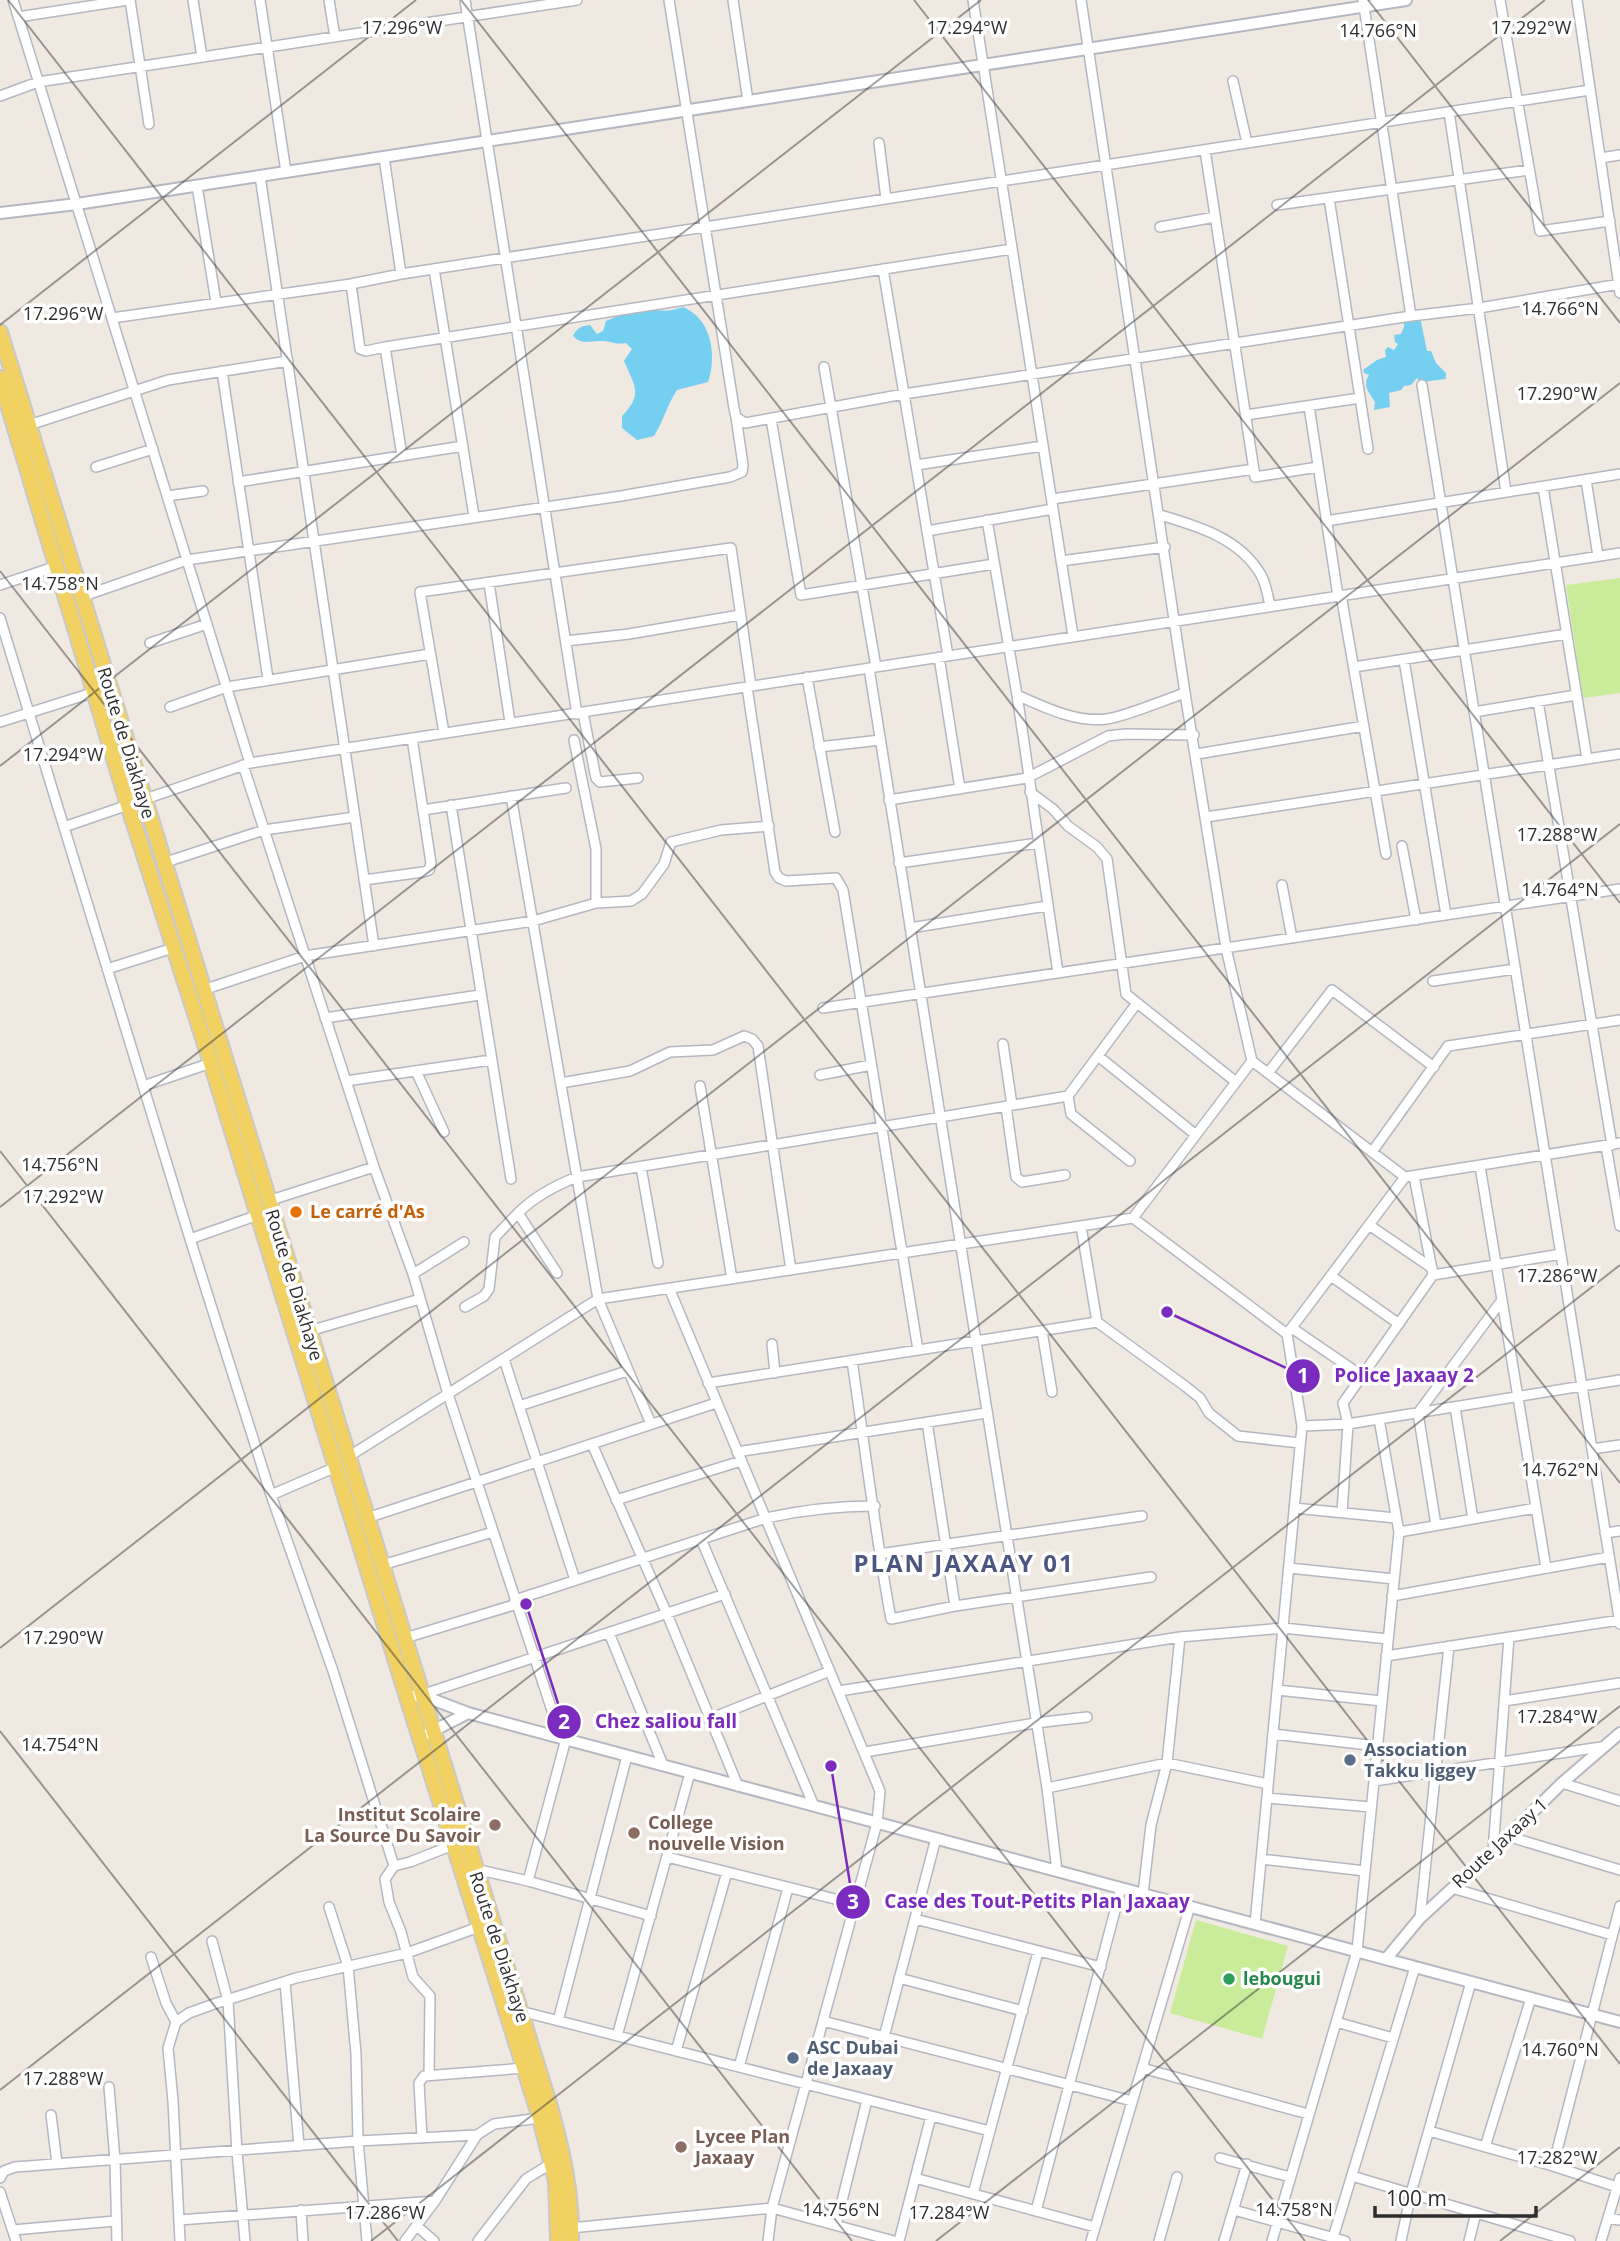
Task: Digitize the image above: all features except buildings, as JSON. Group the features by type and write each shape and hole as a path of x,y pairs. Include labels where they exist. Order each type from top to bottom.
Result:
{"main road":[{"name":"Route de Diakhaye","path":"0,332 405,1638 414,1696"},
{"name":"Route de Diakhaye","path":"0,378 7,423 57,566 128,805 336,1467 426,1734 475,1869 520,2011 565,2160 571,2235"},
{"name":"Route de Diakhaye","path":"426,1734 453,1845 525,2068 552,2163 558,2202 558,2241"}],"street":[{"path":"13,0 227,687 264,830 374,1167 413,1274 448,1394 534,1657 564,1739 528,1881"},
{"path":"18,18 98,2 129,0 142,66 149,124"},
{"path":"193,0 202,57"},
{"path":"260,0 286,172"},
{"path":"329,0 335,37"},
{"path":"465,0 555,573 580,714 596,778 600,782 638,778"},
{"path":"0,96 38,82 577,0"},
{"path":"81,597 187,560 621,496 738,475 742,472 736,417 669,0"},
{"path":"733,0 748,101"},
{"path":"973,0 1073,636"},
{"path":"1081,0 1226,948 1252,1061 1372,1152 1410,1177 1432,1272 1343,1403 1348,1424 1342,1512"},
{"path":"0,213 77,204 687,111 1089,49 1364,3 1406,0"},
{"path":"1500,0 1539,231 1610,221"},
{"path":"736,417 745,423 1032,374 1620,287 1577,0"},
{"path":"1364,3 1411,316"},
{"path":"1233,81 1247,143"},
{"path":"113,318 351,284 401,274 1590,90"},
{"path":"1449,112 1506,492"},
{"path":"879,143 886,199"},
{"path":"1205,150 1255,477 1318,467"},
{"path":"1600,158 1620,155"},
{"path":"384,157 401,274"},
{"path":"1277,205 1529,170"},
{"path":"260,176 374,946"},
{"path":"197,186 216,302"},
{"path":"1329,198 1368,449"},
{"path":"1607,204 1620,202"},
{"path":"1160,227 1215,217"},
{"path":"351,284 360,349 366,351 1012,249"},
{"path":"434,269 474,516"},
{"path":"883,269 934,574 960,789"},
{"path":"385,347 402,456"},
{"path":"29,425 168,380 288,361"},
{"path":"824,368 862,585 889,800 1047,1788 1057,1871"},
{"path":"222,372 268,679"},
{"path":"1387,1656 1620,1622 1422,385"},
{"path":"1246,415 1360,398"},
{"path":"1309,406 1326,521 1386,854"},
{"path":"771,419 801,595 994,564"},
{"path":"238,482 463,446"},
{"path":"916,465 1043,446"},
{"path":"96,467 153,449"},
{"path":"927,531 1155,484 1254,469"},
{"path":"1326,521 1620,474"},
{"path":"1586,480 1598,556"},
{"path":"1543,487 1587,760"},
{"path":"167,496 203,491"},
{"path":"1160,516 1211,531 1245,555 1262,576 1270,606"},
{"path":"987,520 1017,695 1027,778 1058,973"},
{"path":"1061,561 1165,547"},
{"path":"444,733 420,592 731,548 775,872 779,878 786,881 831,877 841,883 918,1350"},
{"path":"64,827 246,764 1620,553"},
{"path":"0,585 57,566"},
{"path":"489,583 510,722"},
{"path":"566,641 629,634 740,615"},
{"path":"0,618 4,649 29,713 190,1240 271,1495 333,1671 394,1866"},
{"path":"150,643 207,624"},
{"path":"1354,667 1567,634"},
{"path":"170,707 227,687 430,654"},
{"path":"1404,660 1446,915"},
{"path":"807,677 835,832"},
{"path":"0,722 95,692"},
{"path":"1017,695 1065,714 1107,719 1185,693"},
{"path":"1474,712 1576,695"},
{"path":"1538,701 1613,1145 1620,1226"},
{"path":"1107,719 1108,736"},
{"path":"1197,754 1364,726"},
{"path":"889,800 1027,778 1108,736 1125,733 1194,735"},
{"path":"364,880 429,870 431,863 412,738"},
{"path":"574,740 596,849 596,903"},
{"path":"819,747 880,740"},
{"path":"1206,817 1620,754"},
{"path":"423,810 566,788"},
{"path":"1030,792 1097,847 1107,859 1126,994 1236,1082"},
{"path":"511,796 598,1299 651,1424"},
{"path":"451,805 511,1179"},
{"path":"163,863 264,830 355,817"},
{"path":"203,990 305,956 533,921 596,903 631,901 642,894 664,864 671,842 722,830 769,826"},
{"path":"899,863 1038,843"},
{"path":"1402,846 1416,919"},
{"path":"1282,885 1292,938"},
{"path":"823,1008 1620,889"},
{"path":"910,928 1047,905"},
{"path":"107,969 173,948"},
{"path":"1433,981 1516,969"},
{"path":"1268,1073 1332,990 1434,1067"},
{"path":"325,1018 481,995"},
{"path":"465,1307 484,1296 489,1289 495,1237 517,1213 554,1186 577,1177 1068,1096 1137,1003"},
{"path":"1372,1152 1448,1046 1620,1020"},
{"path":"561,1083 630,1071 670,1052 713,1050 744,1036 752,1039 758,1046 792,1270"},
{"path":"1003,1044 1016,1177 1022,1182 1065,1175"},
{"path":"1098,1056 1196,1135"},
{"path":"346,1081 491,1060"},
{"path":"348,1457 598,1299 1133,1218 1252,1061"},
{"path":"143,1086 211,1063"},
{"path":"820,1075 871,1065"},
{"path":"416,1071 444,1132"},
{"path":"700,1086 732,1279"},
{"path":"1068,1096 1071,1114 1130,1161"},
{"path":"1255,1924 1302,1426 1289,1331 1369,1225 1410,1177 1613,1145"},
{"path":"1480,1166 1546,1568"},
{"path":"268,1201 374,1167"},
{"path":"641,1167 658,1264"},
{"path":"517,1213 557,1273"},
{"path":"190,1240 258,1215"},
{"path":"1133,1218 1289,1331 1362,1376"},
{"path":"1369,1225 1432,1272 1561,1254"},
{"path":"1081,1226 1097,1322 1200,1398 1209,1413 1238,1436 1300,1443"},
{"path":"413,1274 464,1242"},
{"path":"1331,1276 1399,1324"},
{"path":"669,1288 880,1791 877,1823 772,2208 768,2241"},
{"path":"309,1331 421,1299"},
{"path":"1436,1525 1418,1413 1502,1300"},
{"path":"708,1383 1097,1322"},
{"path":"1042,1331 1052,1392"},
{"path":"772,1344 775,1373"},
{"path":"504,1359 575,1580"},
{"path":"852,1361 875,1506 879,1555 891,1619 955,1606 1151,1577"},
{"path":"519,1406 627,1371"},
{"path":"1302,1426 1348,1424 1620,1380"},
{"path":"367,1518 716,1402"},
{"path":"1455,1407 1473,1519"},
{"path":"615,1500 739,1456 863,1432 986,1413"},
{"path":"1272,2241 1357,1951 1399,1532 1379,1419"},
{"path":"927,1422 955,1606"},
{"path":"592,1444 667,1614 738,1786"},
{"path":"1592,1449 1620,1445"},
{"path":"271,1495 336,1467"},
{"path":"405,1638 766,1518 838,1506 875,1506"},
{"path":"1294,1508 1396,1518"},
{"path":"1399,1532 1536,1508"},
{"path":"879,1555 1142,1516"},
{"path":"1605,1533 1620,1531"},
{"path":"382,1565 493,1532"},
{"path":"701,1539 814,1806"},
{"path":"1392,1596 1609,1557"},
{"path":"1289,1568 1394,1580"},
{"path":"414,1696 725,1594"},
{"path":"839,1691 1180,1637 1283,1628 1388,1639"},
{"path":"609,1633 663,1765"},
{"path":"1143,1894 1151,1825 1167,1763 1180,1637"},
{"path":"1493,1851 1509,1637"},
{"path":"1420,1918 1449,1646"},
{"path":"709,1719 830,1671"},
{"path":"1504,1701 1620,1682"},
{"path":"1277,1690 1382,1701"},
{"path":"414,1696 564,1739 1620,2022"},
{"path":"426,1734 468,1713"},
{"path":"865,1752 1035,1723 1087,1717"},
{"name":"Route Jaxaay 1","path":"1386,1959 1420,1918 1562,1783 1620,1733"},
{"path":"1273,1734 1377,1746"},
{"path":"1374,1781 1601,1747"},
{"path":"558,2021 627,1756"},
{"path":"1047,1788 1167,1763 1268,1784"},
{"path":"617,2036 690,1773"},
{"path":"1562,1783 1620,1801"},
{"path":"1267,1798 1371,1807"},
{"path":"1507,1836 1620,1870"},
{"path":"884,2036 936,1838"},
{"path":"429,2075 430,1996 413,1977 389,1902 385,1879 394,1866 453,1845"},
{"path":"667,1857 855,1904"},
{"path":"1261,1859 1365,1871"},
{"path":"475,1869 528,1881 650,1916"},
{"path":"677,2051 727,1872"},
{"path":"739,2067 788,1888"},
{"path":"1036,2211 1121,1888"},
{"path":"1452,1888 1612,1935"},
{"path":"1091,2241 1189,1906"},
{"path":"1553,2166 1620,1906"},
{"path":"329,1907 348,1966 356,2054 358,2141 366,2241"},
{"path":"915,1919 1101,1967"},
{"path":"180,2241 168,2048 176,2022 189,2013 285,1982 407,1953 479,1927"},
{"path":"212,1941 228,2001 245,2241"},
{"path":"973,2194 1038,1952"},
{"path":"151,1957 166,2003 176,2022"},
{"path":"1332,2239 1415,1967"},
{"path":"899,1978 1024,2011"},
{"path":"285,1982 299,2146"},
{"path":"1401,2241 1411,2193 1471,1982"},
{"path":"1485,2147 1531,1998"},
{"path":"520,2011 990,2131"},
{"path":"823,2021 1132,2101"},
{"path":"1336,2022 1393,2038"},
{"path":"422,2138 419,2082 422,2077 525,2068"},
{"path":"1142,2068 1308,2114"},
{"path":"109,2087 115,2160 117,2241"},
{"path":"836,2225 867,2100"},
{"path":"51,2115 57,2164"},
{"path":"571,2235 772,2208 897,2241 931,2116"},
{"path":"405,2241 435,2201 477,2136 494,2124 540,2118"},
{"path":"1429,2131 1619,2183 1601,2241"},
{"path":"0,2178 9,2168 358,2141 477,2136"},
{"path":"1220,2158 1290,2177"},
{"path":"478,2241 526,2179 552,2163"},
{"path":"1224,2241 1247,2164"},
{"path":"1352,2176 1570,2241"},
{"path":"1159,2241 1177,2177"},
{"path":"915,2178 1095,2227"},
{"path":"0,2192 16,2241"},
{"path":"179,2220 435,2201"},
{"path":"301,2210 303,2241"},
{"path":"1234,2210 1345,2241"},
{"path":"1469,2241 1476,2213"},
{"path":"1608,2218 1620,2220"},
{"path":"13,2230 115,2221"},
{"path":"417,2226 434,2241"}],"green space":[{"path":"1620,578 1620,693 1583,698 1566,585"},
{"name":"lebougui","path":"1196,1920 1288,1946 1262,2039 1170,2013"}],"water":[{"path":"683,307 700,320 710,339 712,361 708,382 677,390 654,436 637,440 622,428 622,416 635,395 634,383 624,361 632,349 626,343 583,342 573,336 580,328 590,325 597,334 603,331 606,321 622,314 645,309 666,311"},
{"path":"1420,317 1427,351 1431,351 1436,363 1446,373 1446,379 1421,382 1417,378 1411,385 1389,393 1390,407 1374,410 1375,402 1366,386 1369,375 1363,370 1386,357 1385,350 1388,347 1394,350 1398,344 1394,335 1401,334 1404,321"}],"place":[{"name":"Le carré d'As","path":"296,1212"},
{"name":"Police Jaxaay 2","path":"1167,1312"},
{"name":"Chez saliou fall","path":"526,1604"},
{"name":"Association Takku liggey","path":"1350,1760"},
{"name":"Case des Tout-Petits Plan Jaxaay","path":"831,1766"},
{"name":"Institut Scolaire La Source Du Savoir","path":"495,1825"},
{"name":"College nouvelle Vision","path":"634,1833"},
{"name":"lebougui","path":"1229,1979"},
{"name":"ASC Dubai de Jaxaay","path":"793,2058"},
{"name":"Lycee Plan Jaxaay","path":"681,2147"}],"district":[{"name":"PLAN JAXAAY 01","path":"964,1564"}]}
